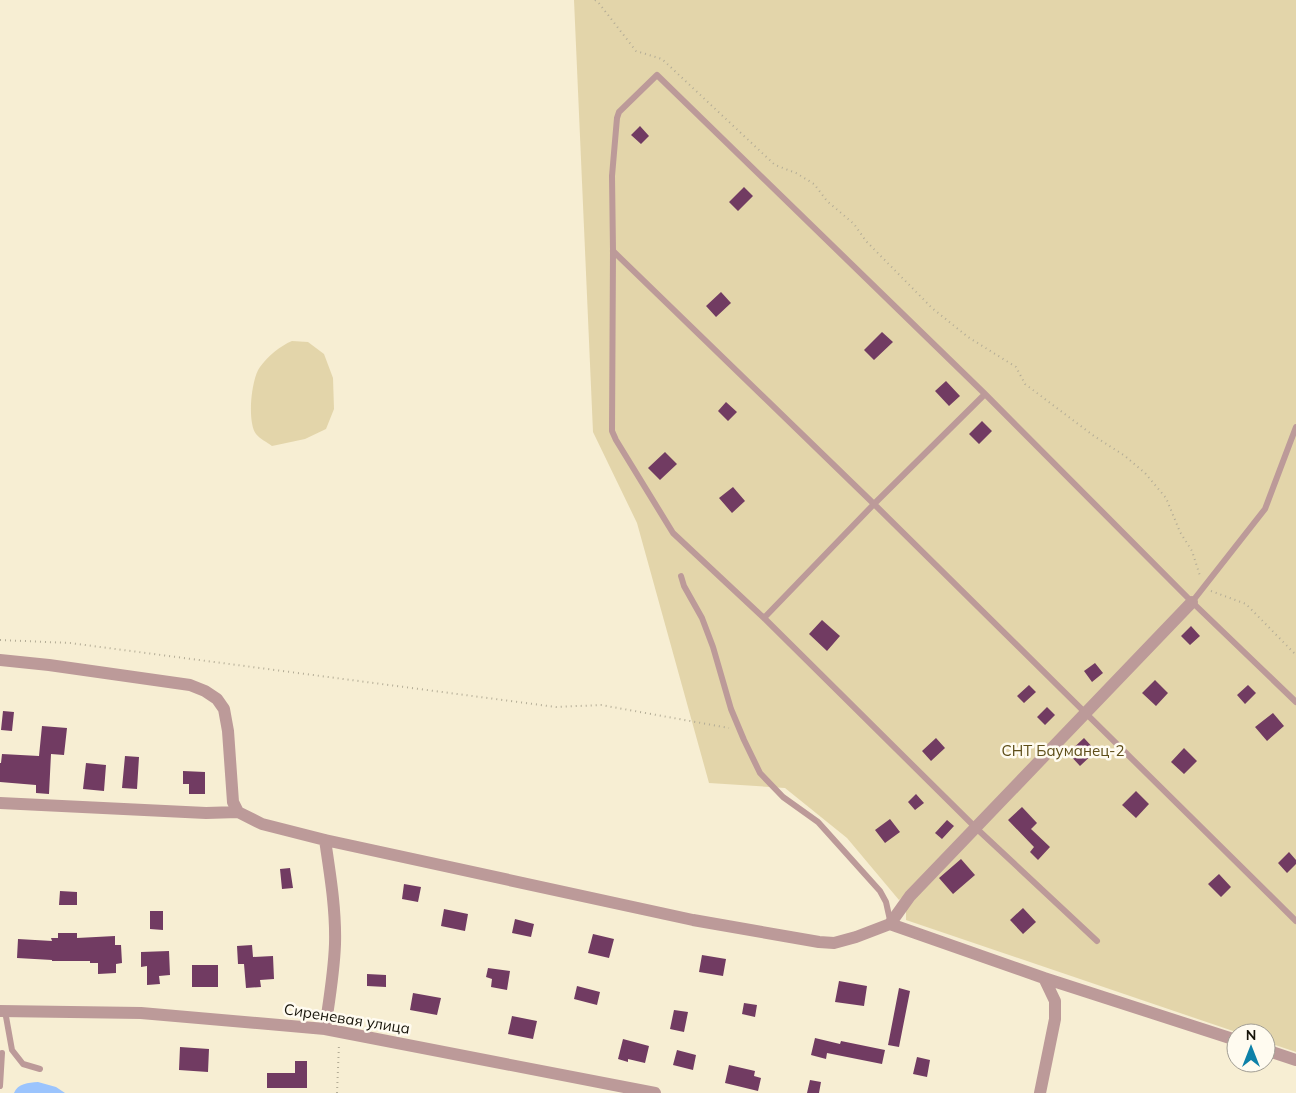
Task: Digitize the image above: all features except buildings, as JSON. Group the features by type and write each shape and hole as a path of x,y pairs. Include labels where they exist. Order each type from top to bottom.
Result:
{"street":[{"path":"0,803 206,813 238,812 262,824 325,840 693,920 834,943 890,924 910,896 1192,602"},
{"path":"0,660 190,685 205,691 217,700 224,709 228,731 232,802 238,812"},
{"path":"325,840 332,890 335,942 333,974 325,1029"},
{"path":"890,924 1044,978 1226,1037"},
{"path":"1040,1093 1055,1019 1055,1001 1044,978"},
{"name":"Сиреневая улица","path":"3,1011 141,1013 325,1029 654,1093"},
{"path":"1276,1052 1294,1056"}],"lane":[{"path":"1097,941 976,828 764,618 673,533 612,431 612,176 619,112 656,75 985,394 1192,602 1296,702"},
{"path":"613,251 874,504 1296,921"},
{"path":"764,618 874,504 985,394"},
{"path":"1192,602 1265,509 1296,428"},
{"path":"680,576 702,618 714,647 731,709 760,773 783,797 818,822 880,891 890,912 890,924"},
{"path":"3,1011 12,1050 23,1064 40,1069"},
{"path":"0,1086 2,1053"}],"path":[{"path":"595,0 636,51 662,59 775,165 796,173 814,184 827,201 854,224 866,241 932,308 968,337 1016,367 1025,384 1094,436 1125,456 1145,473 1166,498 1180,532 1192,550 1204,586 1213,592 1246,604 1296,655"},
{"path":"0,640 70,643 556,706 601,704 739,730"},
{"path":"337,1093 339,1032"}],"green space":[{"name":"СНТ Бауманец-2","path":"574,0 1296,0 1296,1052 1276,1045 1276,1023 1226,1023 1226,1029 906,920 906,894 899,900 847,838 785,788 709,783 637,523 593,432"},
{"path":"292,341 308,342 324,354 333,378 334,409 326,429 305,439 272,446 258,436 253,428 251,411 252,390 257,373 263,363 270,355"}],"water":[{"path":"38,1082 56,1087 65,1093 14,1093 21,1085"}]}
